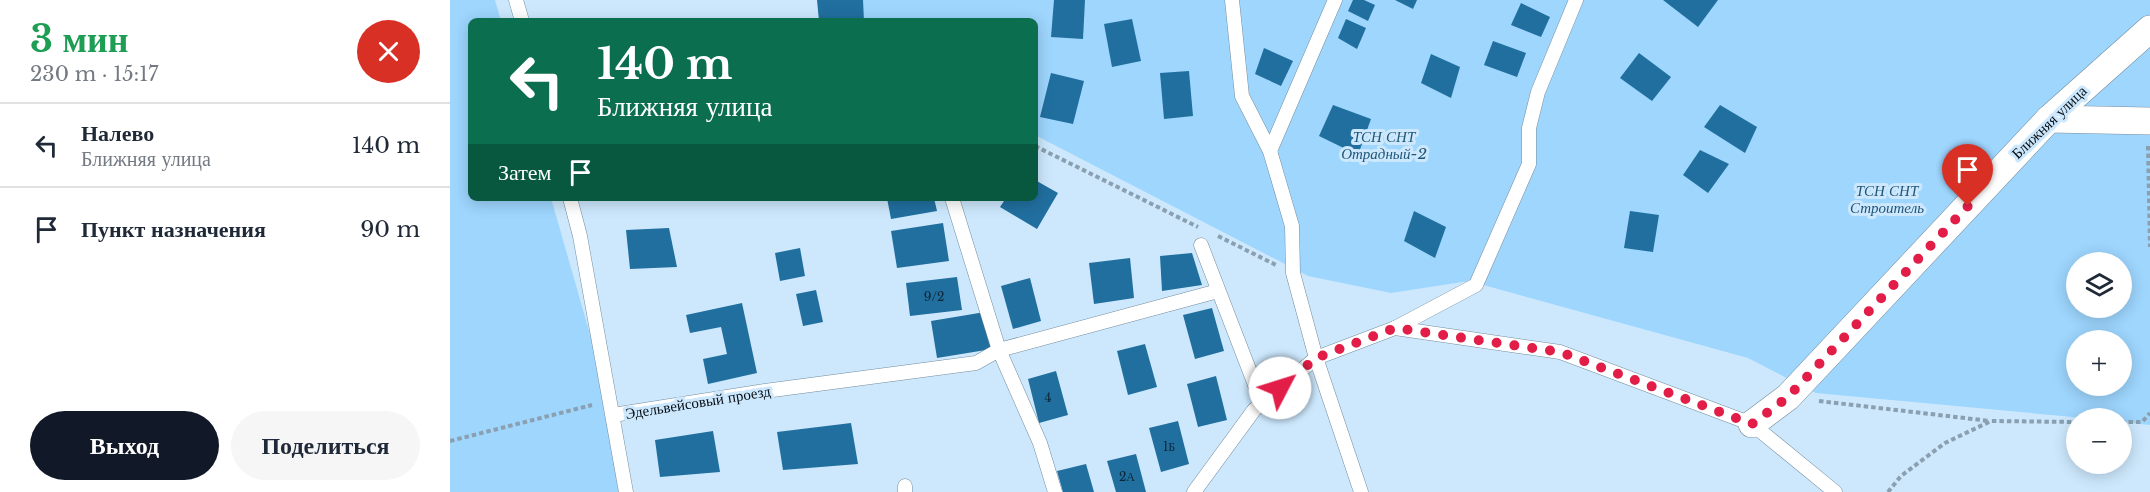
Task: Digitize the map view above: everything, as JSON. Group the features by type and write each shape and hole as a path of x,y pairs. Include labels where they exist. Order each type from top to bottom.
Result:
{"street":[{"name":"Ближняя улица","path":"1752,424 1788,397 2049,119 2150,29"},
{"path":"2049,119 2149,121"}],"lane":[{"path":"516,0 521,18"},
{"path":"1232,0 1242,96 1270,151 1292,226 1293,273 1316,358 1361,492"},
{"path":"1270,151 1335,0"},
{"path":"1194,492 1254,410 1316,358 1395,328 1476,285 1529,164 1529,128 1538,92 1576,0"},
{"name":"Эдельвейсовый проезд","path":"571,201 580,236 613,415 765,391 976,363 999,350 1218,291"},
{"path":"953,201 999,350 1040,443 1055,492"},
{"path":"1201,245 1262,403"},
{"path":"1395,328 1560,352 1752,424 1835,492"},
{"path":"613,415 626,492"}],"path":[{"path":"2149,121 2150,247"},
{"path":"1038,147 1207,231"},
{"path":"1218,236 1293,273"},
{"path":"1788,397 1991,421 2066,422"},
{"path":"450,441 610,400"},
{"path":"2132,422 2142,422 2150,413"},
{"path":"1888,492 1900,476 1945,443 1991,421"}],"green space":[{"path":"450,0 495,0 500,18 468,18 468,201 552,201 613,415 613,454 619,492 450,492"},
{"name":"ТСН СНТ Строитель","path":"834,0 2150,0 2150,425 2132,423 2132,408 2066,408 2066,416 1816,393 1748,358 1469,281 1391,293 1308,276 1038,137 1038,18 836,18"}],"building":[{"path":"817,0 863,0 864,18 819,18"},
{"path":"1054,0 1085,0 1083,39 1051,37"},
{"path":"1353,0 1364,0 1375,5 1368,21 1348,11"},
{"path":"1395,0 1417,0 1413,9"},
{"path":"1663,0 1718,0 1698,27"},
{"path":"1521,3 1550,17 1541,37 1511,25"},
{"path":"1132,19 1141,61 1112,67 1104,24"},
{"path":"1346,19 1366,28 1357,49 1338,38"},
{"path":"1493,41 1526,53 1517,77 1484,65"},
{"path":"1264,48 1293,61 1281,86 1255,74"},
{"path":"1639,53 1671,77 1652,101 1620,78"},
{"path":"1431,54 1460,67 1451,98 1421,83"},
{"path":"1189,71 1193,116 1164,119 1160,73"},
{"path":"1051,73 1084,81 1073,124 1040,117"},
{"path":"1333,105 1371,119 1358,155 1319,136"},
{"path":"1720,105 1757,127 1745,153 1704,127"},
{"path":"1700,150 1729,164 1708,193 1683,175"},
{"path":"1038,182 1058,193 1037,229 1000,207 1004,201 1038,201"},
{"path":"888,201 935,201 937,211 891,219"},
{"path":"1414,211 1446,227 1435,258 1404,241"},
{"path":"1630,211 1659,215 1653,252 1624,248"},
{"path":"943,223 949,261 897,268 891,231"},
{"path":"669,228 677,267 630,269 626,230"},
{"path":"800,248 805,276 780,281 775,253"},
{"path":"1192,253 1202,285 1162,291 1160,256"},
{"path":"1130,258 1134,298 1094,304 1089,263"},
{"path":"957,277 962,310 910,316 906,283"},
{"path":"1030,278 1041,321 1013,329 1001,286"},
{"path":"816,290 823,322 803,326 796,294"},
{"path":"742,303 757,373 708,384 703,359 727,354 721,327 690,333 686,315"},
{"path":"1212,308 1224,351 1195,359 1183,315"},
{"path":"985,312 992,349 937,358 931,321"},
{"path":"1145,344 1157,387 1128,395 1117,351"},
{"path":"1056,371 1068,415 1039,423 1028,379"},
{"path":"1216,376 1227,420 1198,427 1187,384"},
{"path":"1178,421 1189,464 1161,472 1149,428"},
{"path":"851,423 858,464 783,470 777,432"},
{"path":"713,431 720,472 660,477 655,440"},
{"path":"1136,454 1146,492 1116,492 1107,461"},
{"path":"1086,464 1094,492 1063,492 1057,471"}],"route":[{"path":"1280,388 1316,358 1395,328 1560,352 1752,424 1788,397 1968,206"}],"park label":[{"name":"ТСН СНТ Отрадный-2","path":"1384,144"}]}
